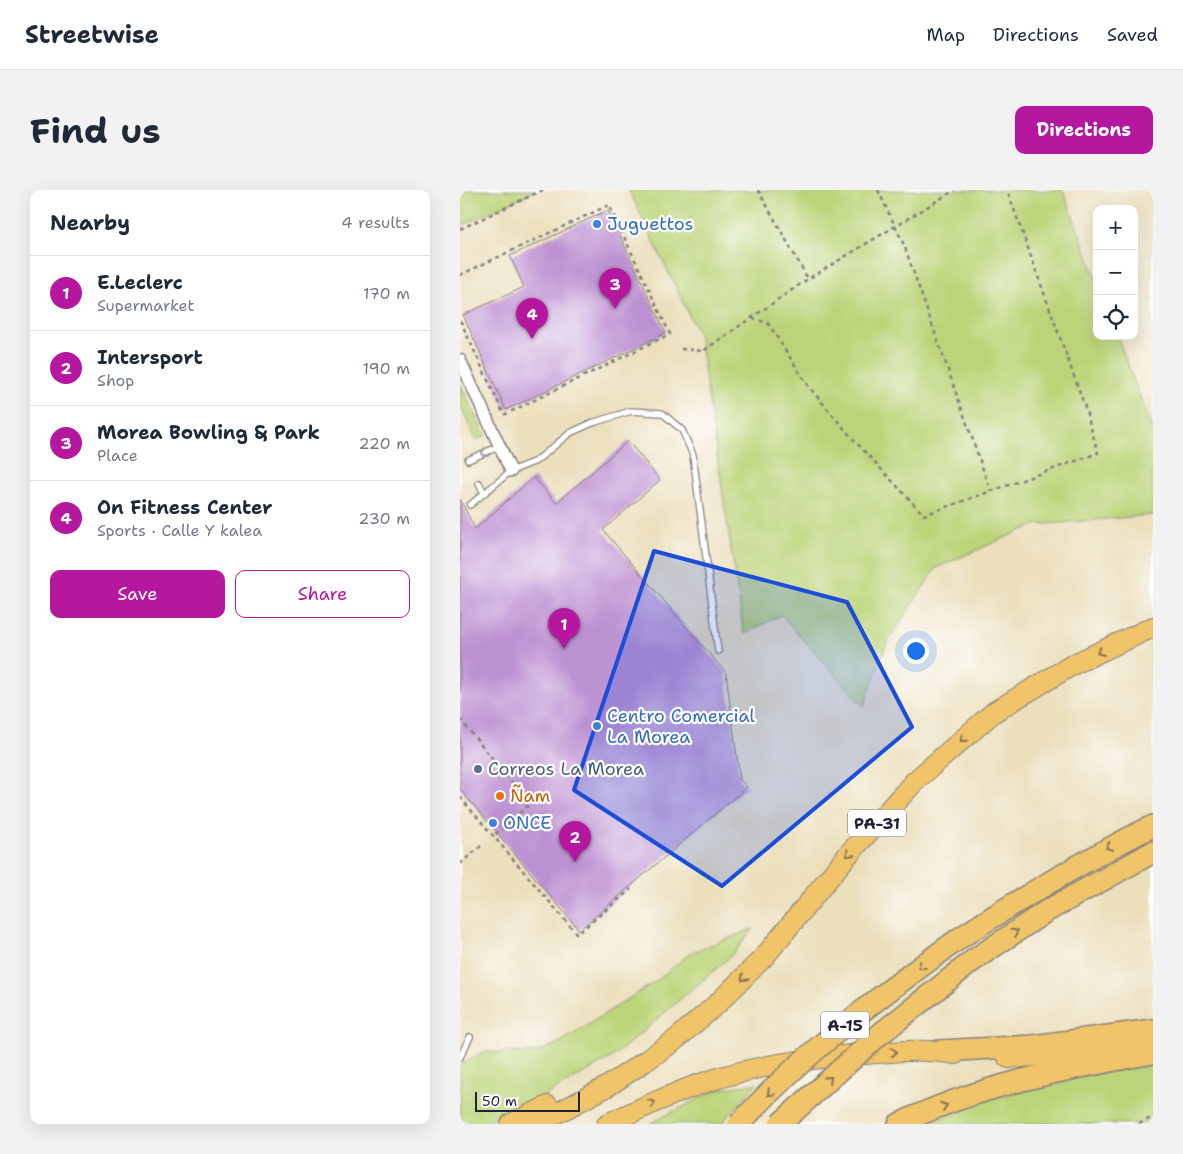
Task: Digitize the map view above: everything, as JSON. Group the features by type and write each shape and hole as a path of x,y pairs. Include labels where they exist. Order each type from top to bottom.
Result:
{"highway":[{"name":"PA-31","path":"537,1124 608,1086 647,1060 674,1041 724,998 765,956 846,857 914,781 994,712 1074,664 1150,629"},
{"name":"A-15","path":"739,1124 810,1054 871,1002 960,938 1027,894 1094,854 1153,826"},
{"name":"A-15","path":"780,1124 859,1053 975,959 1045,912 1153,852"},
{"path":"607,1124 667,1096 742,1071 817,1058 892,1052 1033,1046 1153,1030"},
{"path":"939,1051 989,1058 1076,1053 1153,1042"},
{"path":"899,1124 986,1090 1028,1078 1153,1053"},
{"path":"510,1124 539,1111 623,1064 647,1060"}],"street":[{"path":"460,360 511,471"}],"lane":[{"path":"470,505 511,471 536,461 570,433 592,423 631,412 662,413 682,430 693,455 718,651"},
{"path":"468,460 500,446"},
{"path":"479,483 484,493"},
{"path":"460,1057 470,1037"}],"path":[{"path":"758,190 808,279"},
{"path":"878,190 896,226 991,492"},
{"path":"681,349 703,351 808,279 955,190"},
{"path":"752,318 768,323 809,387 853,439 924,515 1098,453 1085,407 1007,190"},
{"path":"460,229 540,191"},
{"path":"460,275 608,205 670,334 504,414 460,320"},
{"path":"460,720 530,804 493,836"},
{"path":"460,797 577,934 631,889"},
{"path":"460,864 481,846"},
{"path":"1139,1124 1153,1117"}],"highlighted area":[{"path":"654,551 847,602 912,727 722,886 574,790"}],"green space":[{"path":"460,190 533,190 535,191 460,226"},
{"path":"629,190 1063,190 1093,270 1093,340 1118,340 1153,432 1153,515 1034,525 936,568 887,642 864,706 781,615 744,634 699,336"},
{"path":"460,383 485,436 476,440 460,405"},
{"path":"753,929 731,956 614,1056 546,1095 486,1122 460,1124 460,1065 483,1052 535,1053 561,1042 658,980 690,953"},
{"path":"1153,1063 1153,1124 927,1124 978,1102 1079,1077"},
{"path":"757,1083 721,1124 649,1124 716,1090"}],"building":[{"path":"608,210 666,333 506,410 463,315 524,287 510,256"},
{"name":"Centro Comercial La Morea","path":"628,441 660,480 603,530 726,673 740,780 747,787 579,930 460,789 460,499 475,529 534,477 556,503"}],"place":[{"name":"Juguettos","path":"597,224"},
{"name":"Morea Bowling & Park","path":"615,309"},
{"name":"On Fitness Center","path":"532,339"},
{"name":"E.Leclerc","path":"564,649"},
{"name":"Centro Comercial La Morea","path":"597,726"},
{"name":"Correos La Morea","path":"478,769"},
{"name":"Ñam","path":"500,796"},
{"name":"ONCE","path":"493,823"},
{"name":"Intersport","path":"575,862"}]}
